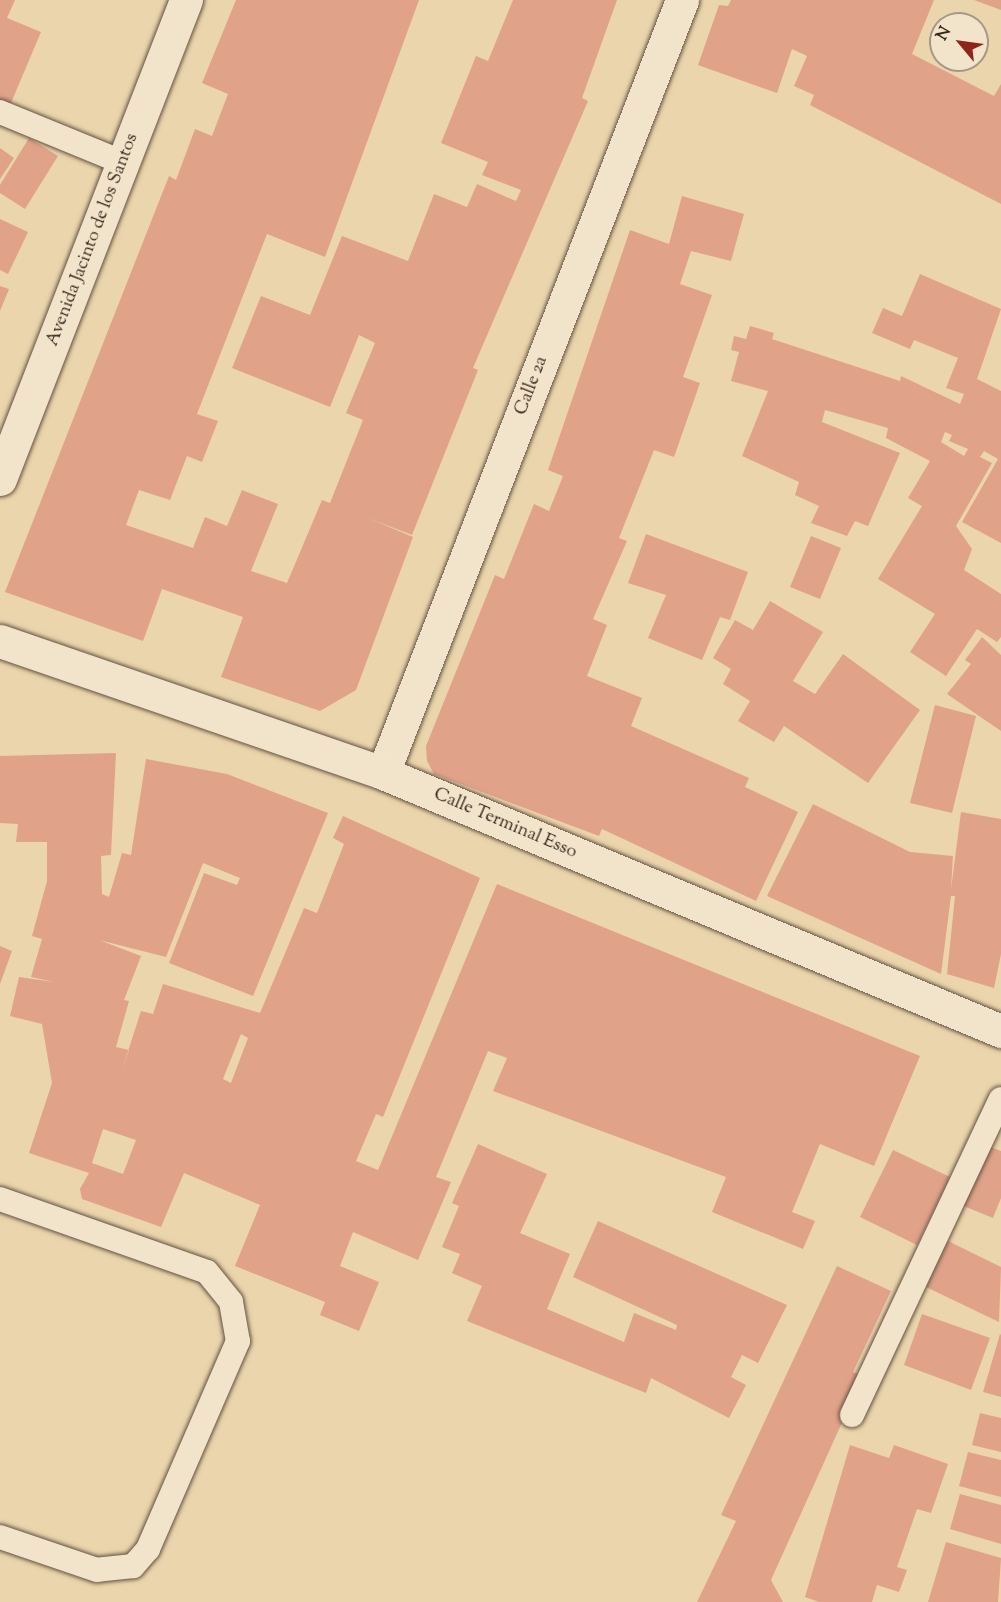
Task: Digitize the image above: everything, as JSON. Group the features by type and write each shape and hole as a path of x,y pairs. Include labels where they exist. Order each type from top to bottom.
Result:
{"street":[{"name":"Avenida Jacinto de los Santos","path":"0,479 186,0"},
{"name":"Calle 2a","path":"383,773 682,0"},
{"name":"Calle Terminal Esso","path":"0,641 383,773 1001,1031"}],"lane":[{"path":"0,112 122,162"},
{"path":"852,1414 1001,1099"},
{"path":"0,1199 207,1272 231,1302 238,1341 148,1549 133,1566 97,1570 0,1537"}],"building":[{"path":"0,0 15,0 7,18 41,32 8,110 0,106"},
{"path":"236,0 419,0 325,257 267,234 197,414 218,421 202,462 187,456 170,500 139,490 126,525 193,548 205,517 227,526 242,490 278,504 251,571 287,583 322,500 330,503 363,420 346,413 375,343 359,335 330,407 232,368 261,296 310,315 342,236 408,261 434,194 467,207 477,184 516,201 521,190 482,175 488,162 441,143 476,56 488,61 513,0 617,0 582,98 588,101 473,368 478,370 412,535 368,518 413,537 356,690 320,711 221,677 243,617 162,589 143,641 5,592 169,176 176,180 195,129 212,136 228,94 202,83"},
{"path":"731,0 934,0 912,54 929,63 929,72 947,72 994,96 1001,84 1001,204 810,105 814,95 794,86 807,56 792,49 777,93 698,65 719,5 728,6"},
{"path":"974,0 1001,0 1001,10"},
{"path":"29,138 58,156 25,209 0,193 0,185"},
{"path":"0,148 14,158 0,179"},
{"path":"682,196 744,214 731,261 691,251 680,284 712,295 683,377 700,383 674,457 654,450 619,538 627,541 593,619 607,625 587,676 642,698 631,726 749,778 745,787 798,812 756,901 602,829 599,836 434,774 427,761 426,746 495,575 504,579 534,504 549,511 563,476 548,470 630,230 669,244"},
{"path":"0,219 28,232 8,274 0,270"},
{"path":"920,274 1001,309 977,379 1001,391 1001,543 962,522 998,459 984,451 980,457 992,463 956,526 972,549 964,570 1001,594 1001,637 997,642 977,629 946,676 910,652 935,614 878,579 922,506 908,498 930,461 886,438 888,428 825,410 822,422 900,453 868,526 855,521 847,536 811,523 819,506 795,495 799,482 742,456 768,391 731,381 739,352 731,350 734,336 746,339 750,326 774,333 772,339 900,381 901,376 960,404 964,394 946,388 958,358 914,340 910,349 872,333 883,308 902,316","holes":["945,432 952,435 949,441 968,449 964,456 941,442"]},
{"path":"0,286 9,289 0,311"},
{"path":"646,534 748,572 730,620 720,617 702,660 648,638 666,595 628,583"},
{"path":"811,536 841,548 820,599 790,587"},
{"path":"770,601 823,632 793,681 815,694 843,654 920,710 868,783 784,726 774,742 738,721 750,701 723,684 731,669 713,658 735,620 753,630"},
{"path":"982,637 1001,655 1001,731 947,694 971,664 965,660"},
{"path":"935,705 976,716 952,813 910,803"},
{"path":"116,753 111,855 101,856 102,894 109,897 122,853 131,855 146,759 227,774 328,813 253,996 169,963 204,873 237,885 240,878 203,863 166,957 99,940 141,956 124,1000 129,1001 116,1047 128,1050 141,1011 153,1014 163,984 260,1013 304,908 317,913 344,844 333,838 343,816 480,878 383,1117 376,1114 356,1161 378,1170 497,884 920,1056 874,1166 820,1144 792,1212 815,1221 803,1249 712,1212 726,1177 493,1091 507,1058 488,1051 436,1177 451,1182 418,1260 353,1232 340,1266 379,1282 359,1331 320,1315 325,1302 235,1266 260,1205 184,1173 161,1227 82,1199 80,1189 89,1173 29,1153 52,1083 42,1024 10,1016 19,977 54,982 31,977 42,939 32,936 47,881 47,842 16,842 18,824 0,823 0,756","holes":["241,1034 248,1038 231,1083 223,1079","103,1129 136,1140 123,1174 92,1163"]},
{"path":"813,804 910,852 953,856 951,889 961,812 1001,819 1001,954 994,988 947,974 955,896 951,896 941,974 767,896"},
{"path":"0,946 12,951 0,984"},
{"path":"478,1144 547,1174 520,1233 570,1254 547,1309 624,1342 634,1313 676,1330 677,1325 573,1277 598,1221 787,1305 758,1363 742,1355 731,1377 746,1385 729,1418 651,1378 646,1393 467,1321 482,1286 452,1273 460,1254 442,1247 459,1206 452,1203"},
{"path":"985,1145 1001,1151 1001,1198 993,1218 961,1205"},
{"path":"893,1150 950,1177 917,1245 860,1217"},
{"path":"948,1241 1001,1267 999,1322 926,1287"},
{"path":"837,1266 891,1291 853,1372 863,1376 771,1580 783,1602 697,1602 736,1521 721,1515"},
{"path":"922,1314 990,1338 971,1390 904,1365"},
{"path":"1001,1335 1001,1397 983,1392"},
{"path":"980,1413 1001,1418 1001,1452 972,1445"},
{"path":"850,1445 889,1458 894,1445 948,1464 931,1513 917,1509 897,1567 907,1570 899,1592 877,1585 872,1602 819,1602 805,1597"},
{"path":"968,1452 1001,1460 1001,1497 959,1486"},
{"path":"960,1494 1001,1505 1001,1544 950,1529"},
{"path":"946,1542 1001,1558 998,1602 928,1602"}]}
